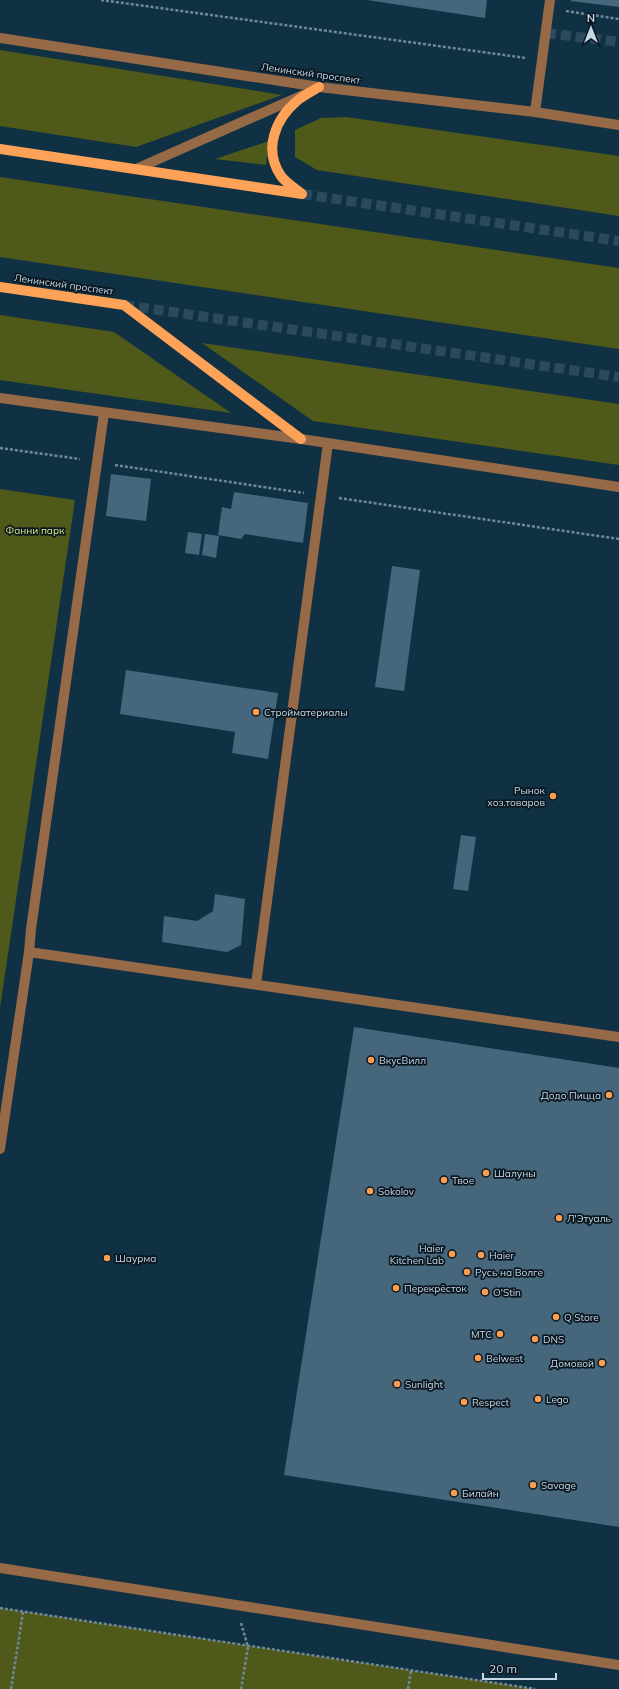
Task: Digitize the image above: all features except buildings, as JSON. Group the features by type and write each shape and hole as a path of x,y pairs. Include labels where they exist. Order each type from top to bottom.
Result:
{"main road":[{"path":"0,149 302,194 282,177 273,160 273,143 277,126 288,109 299,99 319,87"},
{"name":"Ленинский проспект","path":"0,288 124,305 301,439"}],"street":[{"path":"535,112 549,4"},
{"name":"Ленинский проспект","path":"0,38 319,87 535,112 619,125"},
{"path":"136,169 319,87"},
{"path":"0,398 301,439 619,487"},
{"path":"0,1149 104,413"},
{"path":"256,984 328,443"},
{"path":"29,952 619,1037"},
{"path":"0,1568 619,1665"}],"path":[{"path":"101,0 542,60"},
{"path":"549,4 619,19"},
{"path":"236,1605 248,1647 241,1689"},
{"path":"0,1608 524,1689"},
{"path":"0,1608 535,1689"},
{"path":"11,1689 23,1612"},
{"path":"408,1689 411,1672"}],"green space":[{"path":"0,50 282,95 136,147 0,126"},
{"path":"346,117 619,156 619,216 317,170 295,157 295,130 321,118"},
{"path":"269,141 266,165 215,159"},
{"path":"0,177 619,268 619,349 0,257"},
{"path":"0,315 114,332 231,413 0,380"},
{"path":"202,343 619,404 619,465 313,421"},
{"name":"Фанни парк","path":"0,489 75,500 0,1008"},
{"path":"0,1608 535,1689 0,1689"}],"tunnel":[{"path":"546,33 619,42"},
{"path":"302,194 619,241"},
{"path":"124,305 619,377"}],"place":[{"name":"Стройматериалы","path":"256,712"},
{"name":"Рынок хоз.товаров","path":"553,796"},
{"name":"ВкусВилл","path":"371,1060"},
{"name":"Додо Пицца","path":"609,1095"},
{"name":"Шалуны","path":"486,1173"},
{"name":"Твое","path":"444,1180"},
{"name":"Sokolov","path":"370,1191"},
{"name":"Л'Этуаль","path":"559,1218"},
{"name":"Haier Kitchen Lab","path":"452,1254"},
{"name":"Haier","path":"481,1255"},
{"name":"Шаурма","path":"107,1258"},
{"name":"Русь на Волге","path":"467,1272"},
{"name":"Перекрёсток","path":"396,1288"},
{"name":"O'Stin","path":"485,1292"},
{"name":"Q Store","path":"556,1317"},
{"name":"МТС","path":"500,1334"},
{"name":"DNS","path":"535,1339"},
{"name":"Belwest","path":"478,1358"},
{"name":"Домовой","path":"602,1363"},
{"name":"Sunlight","path":"397,1384"},
{"name":"Lego","path":"538,1399"},
{"name":"Respect","path":"464,1402"},
{"name":"Savage","path":"533,1485"},
{"name":"Билайн","path":"454,1493"}]}
